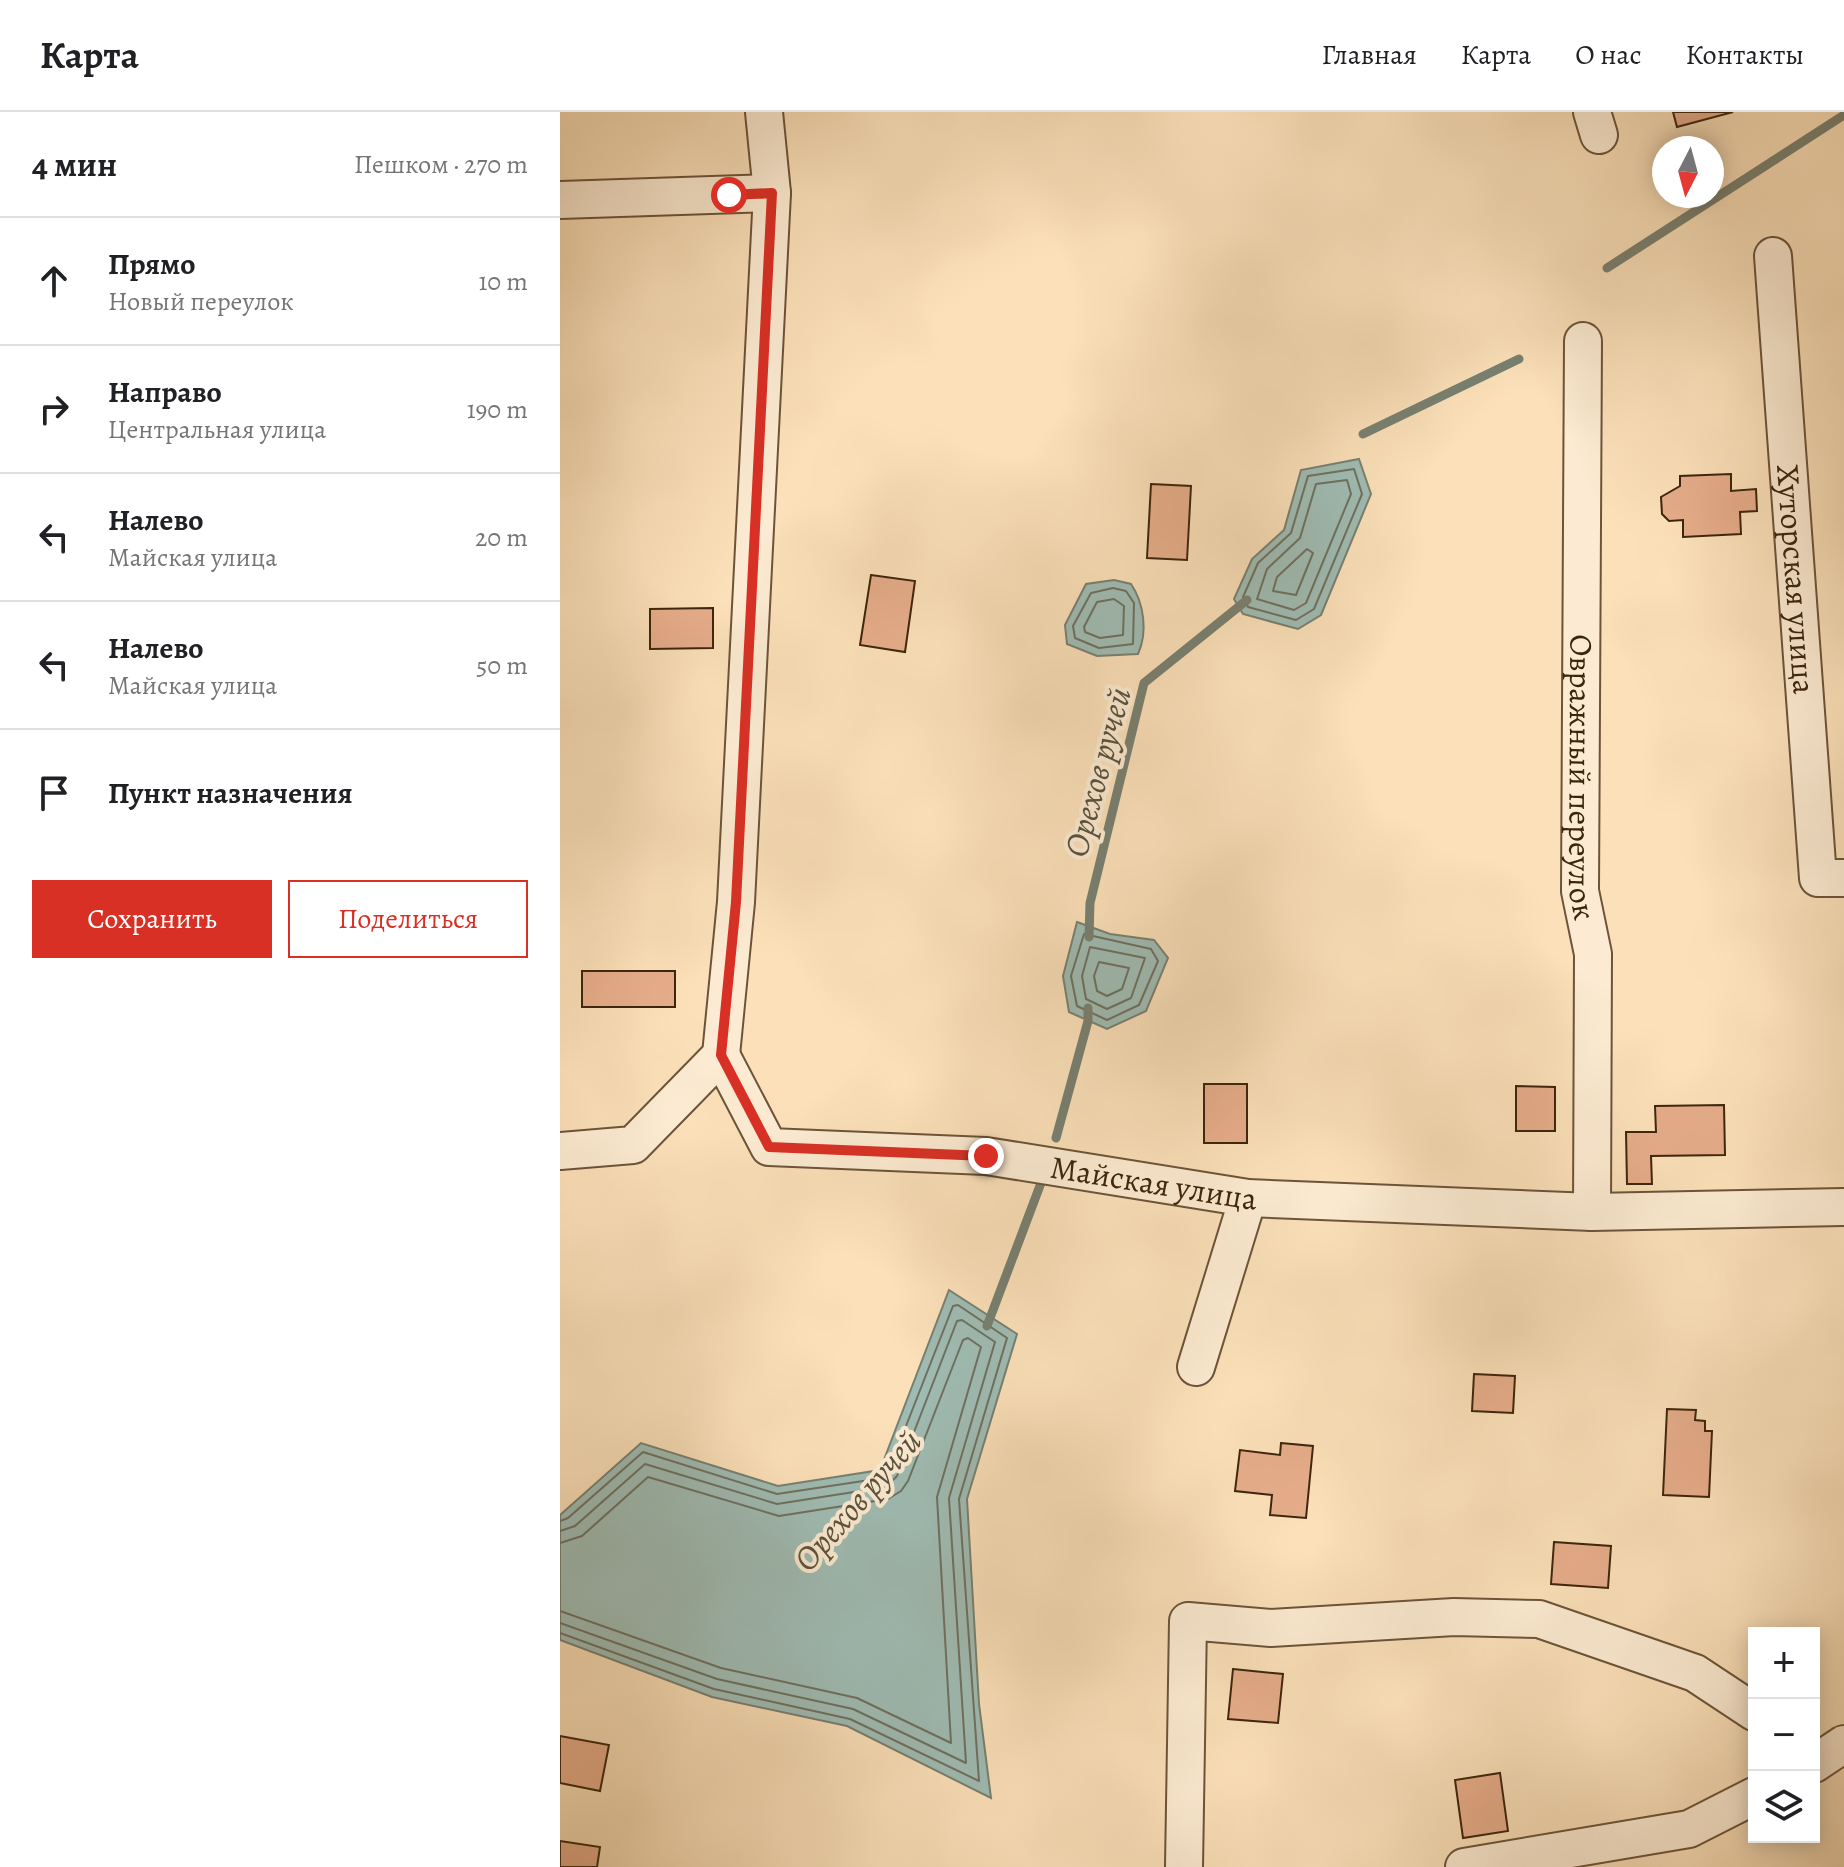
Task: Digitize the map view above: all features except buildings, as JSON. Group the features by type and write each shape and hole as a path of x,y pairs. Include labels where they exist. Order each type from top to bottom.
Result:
{"street":[{"path":"560,1151 633,1145 721,1055 736,902 772,193 764,112"},
{"path":"560,200 772,193"},
{"name":"Хуторская улица","path":"1773,256 1818,878 1844,878"},
{"name":"Овражный переулок","path":"1583,341 1580,891 1593,954 1592,1212"},
{"name":"Майская улица","path":"721,1055 769,1147 986,1156 1248,1198 1592,1212 1844,1207"},
{"path":"1196,1367 1248,1198"},
{"path":"1184,1867 1188,1621 1271,1628 1454,1617 1539,1619 1695,1673 1748,1708"},
{"path":"1820,1760 1844,1744"},
{"path":"1464,1867 1689,1829 1748,1799"}],"water":[{"path":"1359,459 1371,494 1321,615 1298,629 1243,614 1234,599 1252,559 1284,530 1301,470"},
{"path":"1114,580 1131,584 1139,600 1144,627 1138,654 1097,656 1067,644 1065,625 1086,584"},
{"path":"1077,922 1110,934 1154,940 1168,958 1146,1011 1107,1029 1069,1012 1063,976"},
{"path":"949,1290 1017,1334 967,1499 979,1704 991,1798 847,1726 712,1697 560,1640 560,1515 641,1443 778,1486 880,1470"}],"waterway":[{"name":"Орехов ручей","path":"1607,268 1844,115"},
{"name":"Орехов ручей","path":"1363,434 1519,359"},
{"name":"Орехов ручей","path":"1089,937 1090,903 1144,683 1247,600"},
{"name":"Орехов ручей","path":"1056,1138 1088,1021 1088,1008"},
{"name":"Орехов ручей","path":"987,1326 1044,1175"}],"route":[{"path":"729,195 772,193 736,902 721,1055 769,1147 986,1156"}]}
